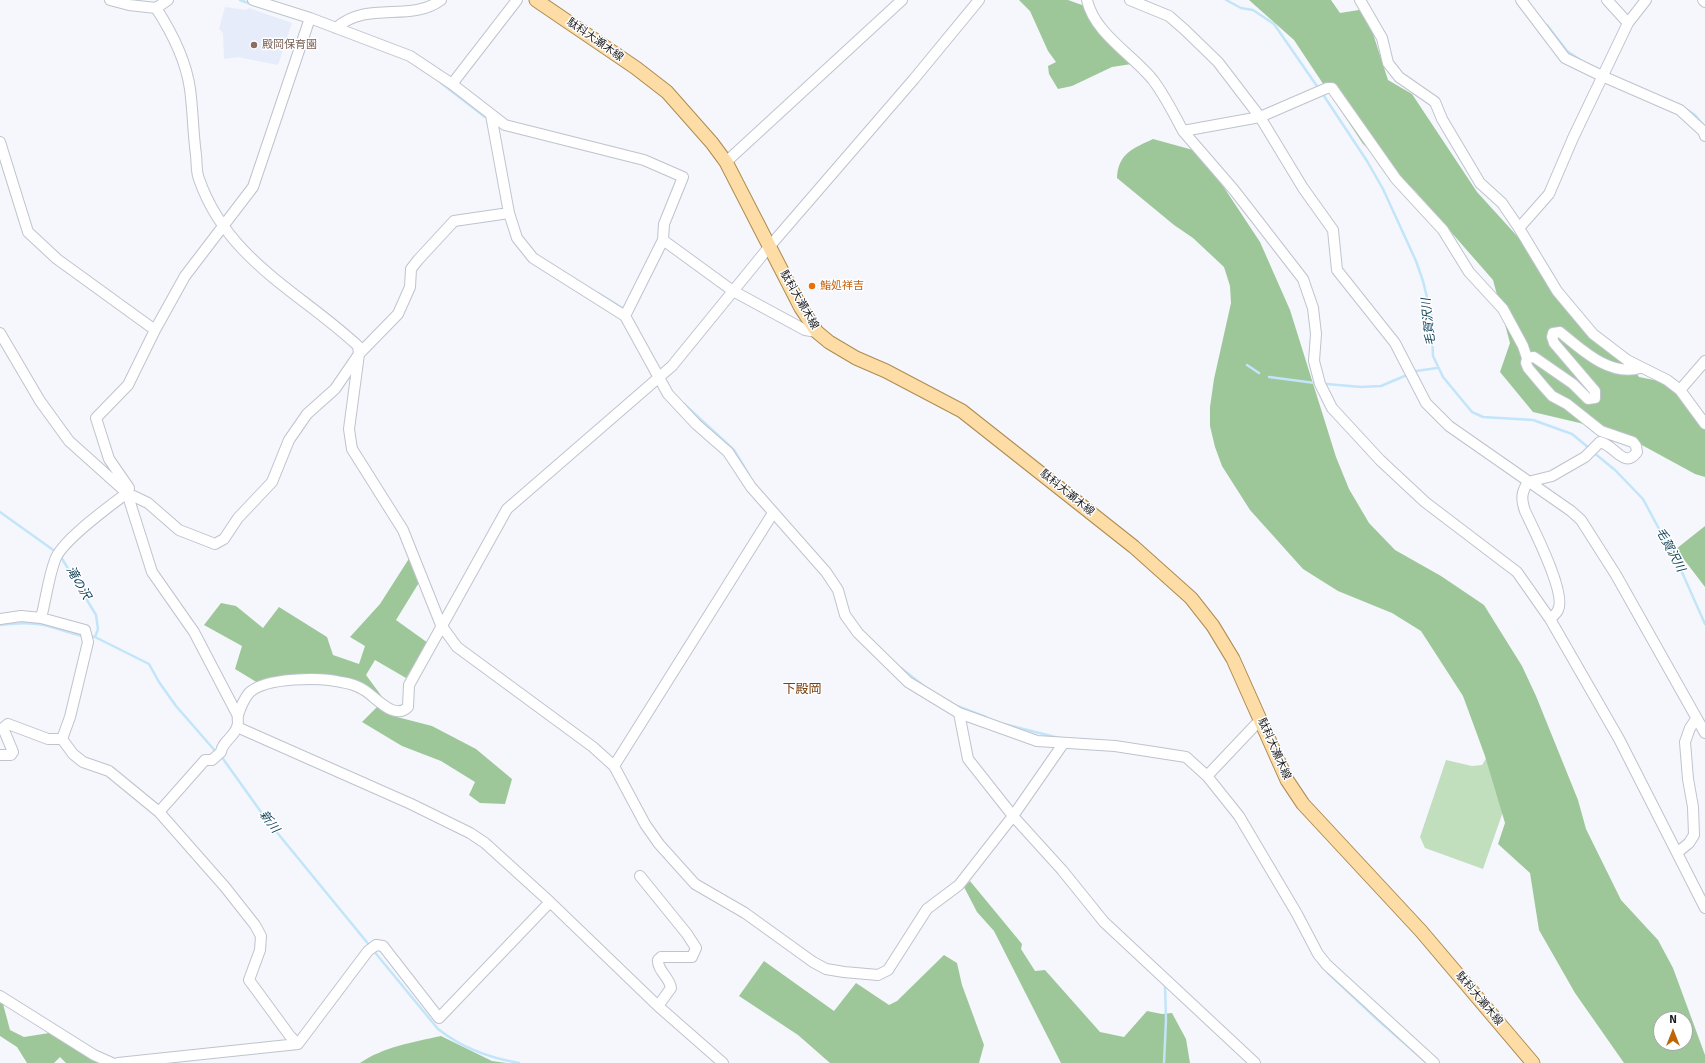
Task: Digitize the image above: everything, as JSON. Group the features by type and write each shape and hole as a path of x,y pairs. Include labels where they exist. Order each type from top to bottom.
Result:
{"main road":[{"name":"駄科大瀬木線","path":"536,0 636,68 667,92 712,143 726,162 801,308 816,332 829,342 856,358 886,371 962,411 1139,551 1191,598 1213,626 1233,659 1287,780 1303,804 1421,931 1532,1063"}],"street":[{"path":"110,0 129,5 156,8 168,0"},
{"path":"254,0 310,18 410,56 452,84 504,125 644,160 683,177 664,224 663,240 626,313"},
{"path":"336,28 346,18 363,12 420,8 441,0"},
{"path":"452,84 517,0"},
{"path":"726,162 902,0"},
{"path":"159,812 205,760 212,760 218,755 237,727 238,716 250,692 267,684 301,680 341,682 364,690 388,709 397,712 404,711 408,707 409,685 506,509 672,366 769,247 918,74 979,0"},
{"path":"1087,0 1089,9 1096,24 1138,63 1153,80 1170,105 1183,131 1234,190 1303,279 1313,308 1316,334 1314,360 1320,384 1332,408 1380,460 1425,502 1517,572 1550,619 1619,739 1678,852 1705,908"},
{"path":"1130,0 1169,16 1185,30 1218,62 1260,117 1303,188 1333,230 1337,270 1395,344 1426,403 1449,426 1571,511 1581,520 1617,577 1705,733"},
{"path":"1360,0 1382,38 1388,63 1399,77 1435,102 1442,119 1480,183 1502,203 1557,291 1593,334 1640,368 1667,380 1680,390 1705,424"},
{"path":"1521,0 1565,58 1680,110 1705,136"},
{"path":"1607,0 1628,23"},
{"path":"1519,228 1549,194 1602,76 1628,23 1646,0"},
{"path":"156,8 166,23 189,87 198,177 204,192 223,226 257,265 350,338 358,346 359,354 349,429 352,450 404,530 441,625 457,647 593,747 614,766 645,824 659,844 695,884 745,913 813,962 826,968 844,972 878,975 888,970 927,909 958,885 1013,816 1063,744"},
{"path":"41,618 55,559 61,550 94,519 127,494 129,488 109,459 96,418 128,385 155,330 185,276 253,187 310,18"},
{"path":"1183,131 1260,117 1326,89 1332,88 1396,179 1443,230 1469,272 1483,290 1503,309 1510,320 1528,358 1526,363 1528,368 1552,396 1567,404 1601,431 1633,442 1636,446 1637,452 1634,457 1627,459 1620,457 1606,443 1600,442 1587,454 1552,476 1528,482 1523,490 1521,500 1556,583 1560,600 1559,610 1550,619"},
{"path":"491,115 509,213 517,238 533,258 626,313 668,394 728,452 751,487 826,572 838,590 845,615 858,633 908,682 958,713 1036,741 1063,744 1115,746 1186,757 1207,776 1239,816 1322,960 1359,997 1434,1063"},
{"path":"0,142 28,232 57,259 155,330"},
{"path":"0,332 40,401 69,441 127,494 148,503 179,530 215,544 224,539 238,518 272,482 289,440 307,414 335,389 359,354 398,314 410,287 411,269 454,221 509,213"},
{"path":"663,240 733,291 805,330 816,332"},
{"path":"1528,358 1534,357 1573,384 1588,399 1592,400 1595,398 1595,391 1554,343 1552,337 1553,333 1560,332 1595,360 1630,371 1640,368"},
{"path":"1680,390 1705,361"},
{"path":"127,494 152,572 194,632 238,716"},
{"path":"614,766 773,513"},
{"path":"0,619 21,616 41,618 86,635 70,717 62,739"},
{"path":"958,713 968,759 1013,816 1062,870 1104,922 1254,1063"},
{"path":"1207,776 1261,719"},
{"path":"1678,852 1689,843 1694,835 1693,807 1688,779 1685,742 1690,728 1696,719"},
{"path":"0,755 11,755 13,752 4,728 8,724 48,738 62,739"},
{"path":"237,727 404,801 470,833 485,843 550,902 658,1006 723,1063"},
{"path":"62,739 72,754 83,762 109,771 159,812 225,887 255,925 261,936 260,950 248,980 290,1036 298,1044"},
{"path":"640,876 696,948 692,957 661,957 658,960 657,964 670,982 671,988 658,1006"},
{"path":"118,1063 298,1044 372,948 383,946 438,1018 550,902"},
{"path":"0,996 94,1055 112,1063"}],"shaded area":[{"name":"殿岡保育園","path":"225,7 246,10 249,8 292,23 278,65 238,57 224,59 223,33 219,29"}],"green space":[{"path":"1019,0 1068,0 1082,5 1138,63 1112,67 1072,86 1058,89 1049,74 1048,66 1056,62 1048,51 1030,11"},
{"path":"1249,0 1331,0 1340,13 1365,9 1388,80 1412,94 1477,192 1518,237 1567,311 1614,356 1627,360 1639,377 1664,382 1705,418 1705,477 1695,474 1618,432 1533,412 1500,372 1510,343 1493,280 1415,191 1363,144 1294,40"},
{"path":"1153,139 1193,150 1221,183 1260,242 1290,310 1336,457 1349,489 1369,523 1395,550 1441,576 1484,605 1522,666 1536,696 1578,800 1586,829 1621,900 1658,940 1673,968 1689,1011 1653,1011 1653,1051 1693,1051 1693,1022 1705,1055 1705,1063 1624,1063 1575,993 1539,930 1530,873 1498,844 1505,823 1485,756 1463,696 1421,631 1392,613 1338,591 1303,569 1250,510 1222,466 1215,447 1210,426 1210,407 1214,379 1231,303 1230,286 1224,267 1193,238 1174,225 1117,178 1120,163 1128,152"},
{"path":"1705,526 1705,587 1676,549"},
{"path":"410,557 420,581 396,620 428,643 406,678 375,660 366,675 397,717 432,726 476,749 512,779 505,804 480,803 469,795 475,782 441,761 402,746 362,722 378,706 353,679 303,674 258,683 235,669 242,646 204,625 221,603 236,606 263,628 279,607 327,637 333,655 359,664 365,646 350,637 380,604"},
{"path":"1492,749 1506,803 1483,869 1425,848 1420,837 1446,760 1472,766 1482,765"},
{"path":"970,881 1022,944 1021,949 1035,971 1045,970 1100,1032 1124,1037 1147,1011 1162,1014 1172,1013 1186,1039 1190,1063 1061,1063 994,931 977,912 964,887"},
{"path":"944,955 957,963 962,985 984,1045 979,1063 830,1063 798,1035 739,996 764,961 834,1011 856,983 889,1005 897,1001"},
{"path":"0,1002 3,1004 10,1030 24,1037 49,1033 104,1063 66,1063 60,1057 54,1063 27,1063 17,1047 0,1036"},
{"path":"441,1036 492,1061 507,1063 360,1063 369,1057 389,1049"}],"waterway":[{"path":"240,0 251,4"},
{"name":"毛賀沢川","path":"1226,0 1241,8 1253,10 1274,24 1319,89"},
{"path":"1547,25 1567,51 1582,61"},
{"path":"441,83 485,117"},
{"name":"毛賀沢川","path":"1322,93 1367,161 1383,189 1416,261 1423,281 1431,314 1433,356 1443,377 1472,412 1483,417 1533,420 1572,434 1589,448"},
{"path":"1686,109 1695,115 1704,126"},
{"path":"598,293 624,309"},
{"path":"1247,365 1259,373"},
{"path":"1416,371 1437,368"},
{"path":"1327,384 1361,387 1381,386 1407,375"},
{"path":"1269,377 1315,383"},
{"path":"683,403 734,450 749,475"},
{"name":"毛賀沢川","path":"1593,452 1615,470 1643,499 1681,570 1705,624"},
{"name":"滝の沢","path":"0,512 56,552"},
{"name":"滝の沢","path":"61,557 96,615 98,629 95,637"},
{"name":"新川","path":"0,625 22,623 38,624 84,636"},
{"name":"新川","path":"89,636 95,637 149,664 159,682 176,706 217,753"},
{"path":"901,668 925,687"},
{"path":"957,706 986,717"},
{"path":"1004,724 1059,738"},
{"name":"新川","path":"221,756 266,819 370,946"},
{"name":"新川","path":"373,950 438,1029 447,1036 467,1047 487,1055 519,1063"},
{"path":"1317,960 1323,968"},
{"path":"1328,973 1379,1021 1427,1063"},
{"path":"1164,1063 1166,1020 1165,985"}],"place":[{"name":"殿岡保育園","path":"254,45"},
{"name":"鮨処祥吉","path":"812,286"}],"district":[{"name":"下殿岡","path":"802,690"}]}
